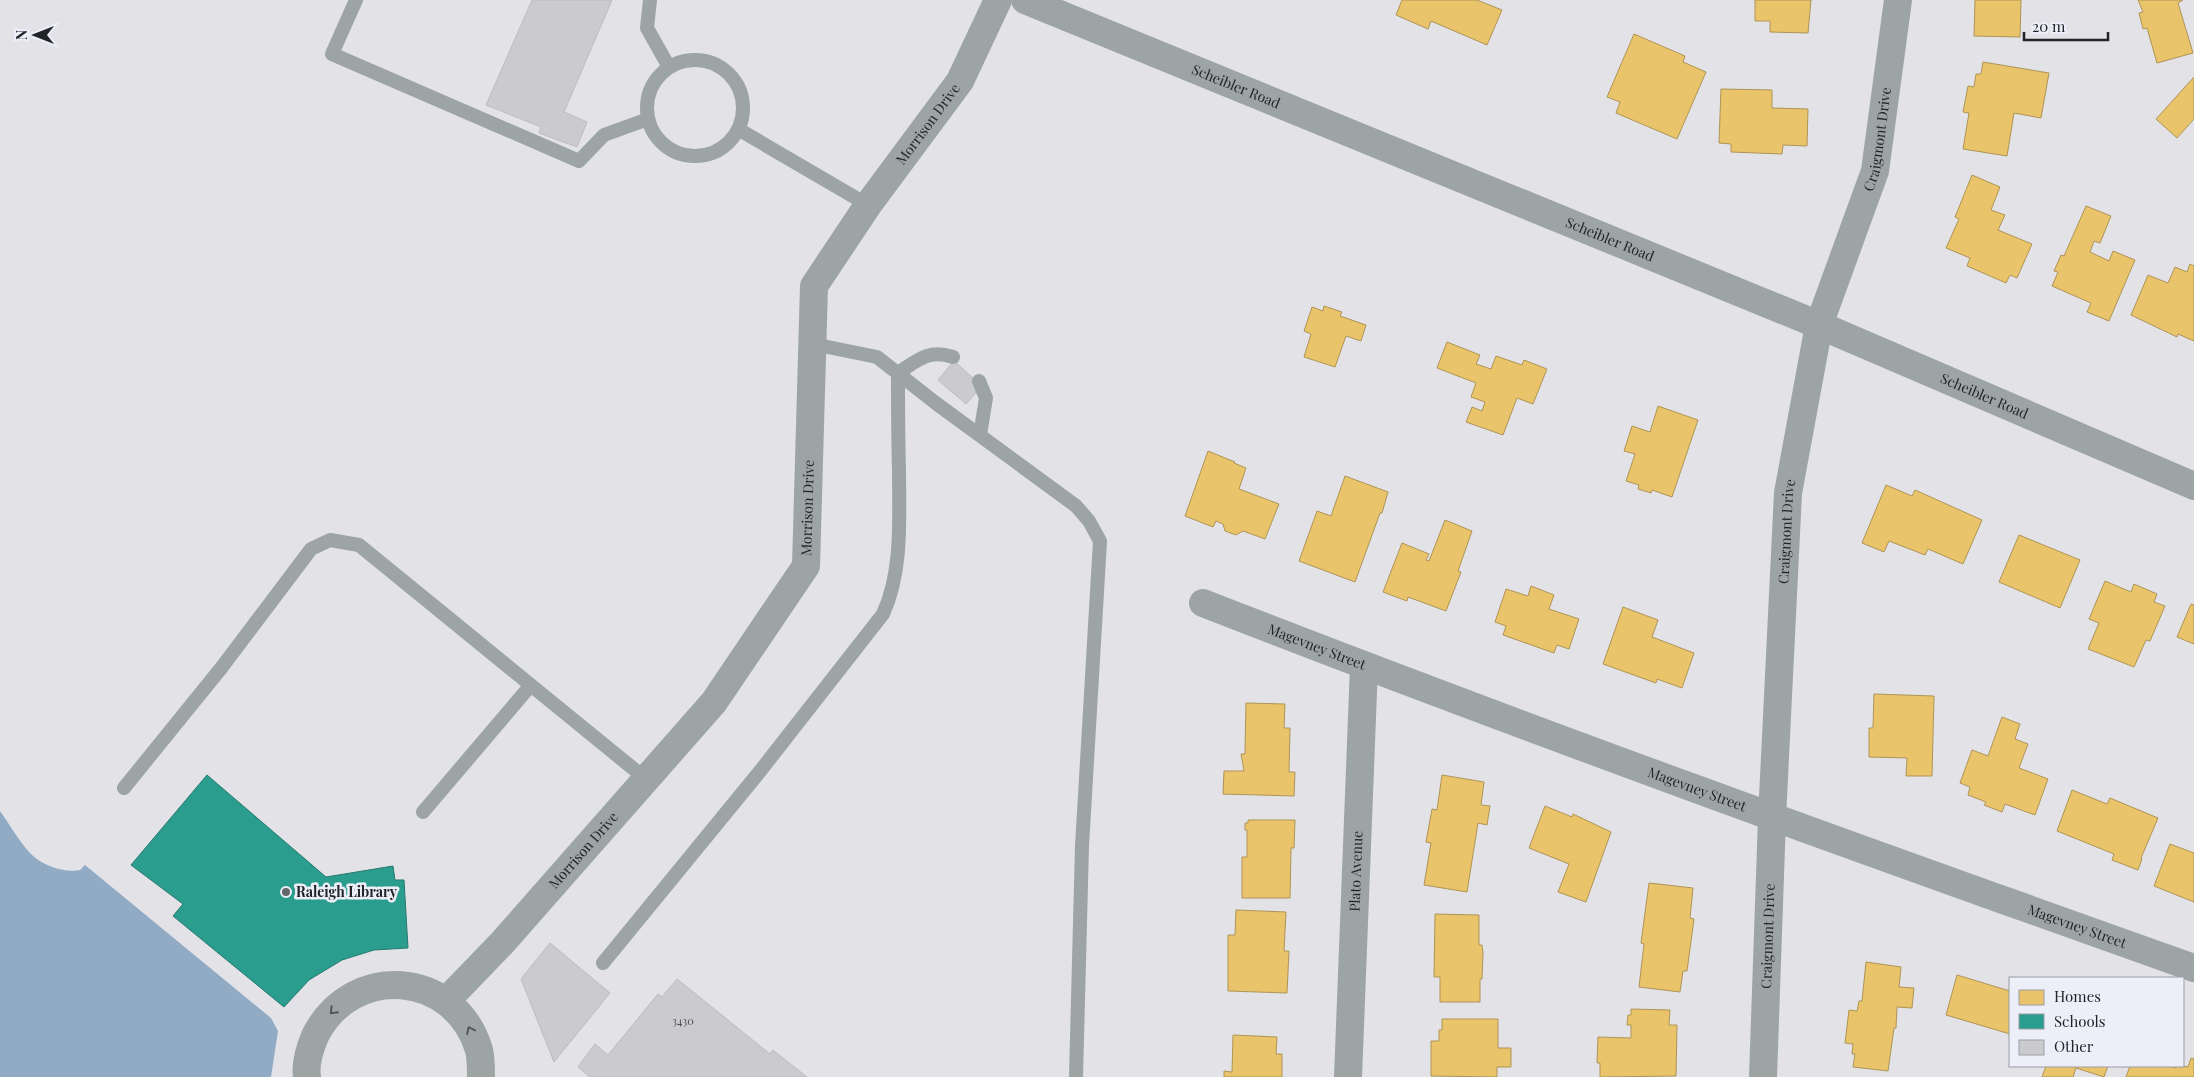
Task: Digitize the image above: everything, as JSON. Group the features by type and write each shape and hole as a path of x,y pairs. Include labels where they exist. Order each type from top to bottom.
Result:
{"street":[{"name":"Morrison Drive","path":"446,1001 502,943 714,702 806,566 814,286 868,205 960,81 998,0"},
{"name":"Scheibler Road","path":"1025,0 1819,325 2194,486"},
{"name":"Craigmont Drive","path":"1763,1077 1772,818 1788,493 1819,325 1875,171 1898,0"},
{"name":"Magevney Street","path":"1203,603 1364,666 1772,818 2194,968"},
{"name":"Plato Avenue","path":"1348,1077 1364,666"},
{"path":"307,1077 311,1046 323,1021 342,1001 368,988 395,984 422,988 446,1001 467,1023 480,1051 481,1077"}],"lane":[{"path":"356,0 332,54 579,162 604,135 648,119"},
{"path":"650,0 647,28 669,67"},
{"path":"699,59 714,63 727,72 737,84 742,99 743,114 738,129 730,142 704,156 689,156 676,152 663,144 653,133 648,119 647,104 650,90 658,77 669,67 683,61 699,59"},
{"path":"738,129 868,205"},
{"path":"813,344 877,357 980,436 1076,506 1089,521 1100,542 1082,846 1076,1077"},
{"path":"898,373 923,356 934,353 953,357"},
{"path":"603,963 761,770 883,614 892,596 897,561 899,498 898,373"},
{"path":"979,381 986,398 980,436"},
{"path":"124,788 222,667 311,549 330,540 359,545 646,779"},
{"path":"423,812 531,685"}],"water":[{"path":"0,811 23,845 37,859 48,865 74,871 80,870 85,865 271,1018 278,1031 271,1077 0,1077"}],"building: Homes":[{"path":"1402,0 1477,0 1502,10 1487,45 1431,21 1428,29 1396,15"},
{"path":"1755,0 1811,0 1808,33 1770,32 1770,21 1755,21"},
{"path":"1975,0 2021,0 2020,37 1974,36"},
{"path":"2138,0 2183,0 2178,3 2193,53 2157,63 2147,28 2143,29 2139,13 2143,12"},
{"path":"1634,34 1685,56 1683,62 1706,72 1677,139 1616,113 1620,102 1607,97"},
{"path":"1983,62 2049,73 2041,118 2014,113 2007,156 1963,149 1969,113 1963,112 1968,86 1974,87 1976,74 1981,74"},
{"path":"2194,77 2194,119 2177,138 2156,119"},
{"path":"1721,89 1772,90 1772,108 1808,109 1807,146 1783,145 1782,154 1731,152 1731,144 1719,143"},
{"path":"1972,175 2000,187 1991,210 2005,215 1998,230 2032,244 2017,278 2010,275 2006,283 1967,266 1970,258 1946,248 1959,219 1955,217"},
{"path":"2086,206 2111,216 2100,243 2094,241 2090,252 2109,261 2113,251 2135,260 2109,321 2087,312 2091,303 2052,286 2058,272 2054,271 2061,255 2064,256"},
{"path":"2190,264 2194,266 2194,341 2178,334 2177,337 2131,315 2148,275 2168,283 2175,267 2187,272"},
{"path":"1324,306 1342,312 1340,316 1366,325 1361,341 1346,336 1335,367 1304,357 1311,334 1304,331 1312,307 1323,311"},
{"path":"1447,342 1480,355 1476,364 1491,369 1496,356 1522,365 1524,360 1547,369 1533,404 1517,398 1503,435 1466,422 1472,407 1482,411 1485,402 1471,397 1476,383 1437,368"},
{"path":"1658,406 1698,420 1672,497 1652,490 1651,493 1638,489 1639,485 1626,481 1635,454 1624,451 1632,426 1650,432"},
{"path":"1208,451 1246,468 1239,489 1279,504 1265,539 1243,531 1236,535 1225,531 1223,524 1216,521 1213,527 1185,516"},
{"path":"1345,476 1388,492 1382,513 1380,513 1355,582 1299,561 1317,511 1331,516"},
{"path":"1886,485 1912,496 1915,490 1982,520 1963,564 1928,549 1925,555 1889,541 1884,552 1862,543"},
{"path":"1445,520 1472,531 1458,571 1461,572 1446,611 1408,597 1407,601 1383,592 1402,543 1429,554 1426,560 1429,561"},
{"path":"2019,535 2080,560 2060,608 1999,582"},
{"path":"2105,581 2131,592 2134,584 2157,594 2154,602 2165,606 2150,641 2146,640 2134,667 2088,649 2099,623 2089,619"},
{"path":"1531,586 1554,595 1549,609 1579,619 1569,649 1557,645 1554,653 1503,635 1506,626 1495,622 1506,589 1528,596"},
{"path":"2191,604 2194,605 2194,644 2177,637"},
{"path":"1623,607 1658,620 1652,637 1694,653 1682,688 1657,679 1656,683 1603,664"},
{"path":"1874,694 1934,696 1932,776 1906,776 1907,758 1869,757 1869,728 1873,728"},
{"path":"1246,703 1285,704 1284,728 1290,728 1289,772 1295,772 1294,796 1223,794 1224,771 1244,771 1241,754 1245,754"},
{"path":"2002,717 2020,724 2015,739 2028,744 2019,768 2048,779 2035,815 2005,804 2002,812 1984,805 1986,802 1968,795 1970,787 1960,783 1972,750 1988,756"},
{"path":"1442,775 1484,782 1481,805 1490,806 1487,825 1478,823 1467,892 1424,885 1431,843 1426,842 1432,809 1437,810"},
{"path":"2072,790 2107,804 2110,798 2158,818 2141,858 2138,870 2112,860 2114,854 2057,831"},
{"path":"1545,806 1572,817 1573,814 1611,832 1586,902 1558,892 1569,864 1529,848"},
{"path":"1248,820 1295,820 1294,848 1291,848 1290,898 1242,898 1242,857 1247,857 1247,830 1245,830 1245,823 1248,823"},
{"path":"2170,844 2194,853 2194,902 2154,886"},
{"path":"1649,883 1693,888 1690,918 1694,919 1687,971 1683,971 1680,992 1639,987 1644,944 1641,943"},
{"path":"1236,910 1286,912 1284,951 1289,951 1287,993 1228,991 1228,935 1235,935"},
{"path":"1435,914 1479,915 1479,945 1482,945 1483,953 1480,1002 1440,1002 1440,977 1434,977"},
{"path":"1866,962 1901,967 1899,987 1914,988 1912,1008 1897,1007 1896,1028 1894,1028 1888,1071 1853,1067 1855,1054 1852,1054 1853,1044 1845,1043 1849,1010 1857,1011 1859,1001 1862,1001"},
{"path":"1957,975 2009,991 2009,1034 1946,1015"},
{"path":"1631,1009 1670,1010 1669,1025 1677,1025 1676,1076 1600,1077 1600,1063 1597,1063 1598,1037 1631,1038 1631,1025 1627,1025"},
{"path":"1442,1019 1498,1019 1498,1048 1511,1048 1511,1067 1497,1067 1497,1077 1431,1076 1431,1041 1439,1041"},
{"path":"1233,1035 1277,1037 1276,1054 1282,1054 1282,1077 1224,1077 1224,1071 1232,1072"},
{"path":"2191,1058 2194,1059 2194,1077 2126,1077 2130,1067 2188,1067"},
{"path":"2046,1067 2108,1067 2104,1077 2076,1068 2073,1077 2042,1077"}],"building: Schools":[{"name":"Raleigh Library","path":"207,775 326,877 393,866 395,880 404,880 408,948 374,950 342,960 309,980 284,1007 173,916 183,904 131,865"}],"building: Other":[{"path":"532,0 612,0 564,112 587,122 577,147 539,133 541,127 486,105"},
{"path":"954,361 982,386 966,404 938,380"},
{"path":"550,943 610,993 554,1062 521,979"},
{"path":"677,979 770,1054 773,1050 807,1077 590,1077 578,1067 595,1044 608,1055 658,994 662,997"}],"place":[{"name":"Raleigh Library","path":"286,892"}]}
